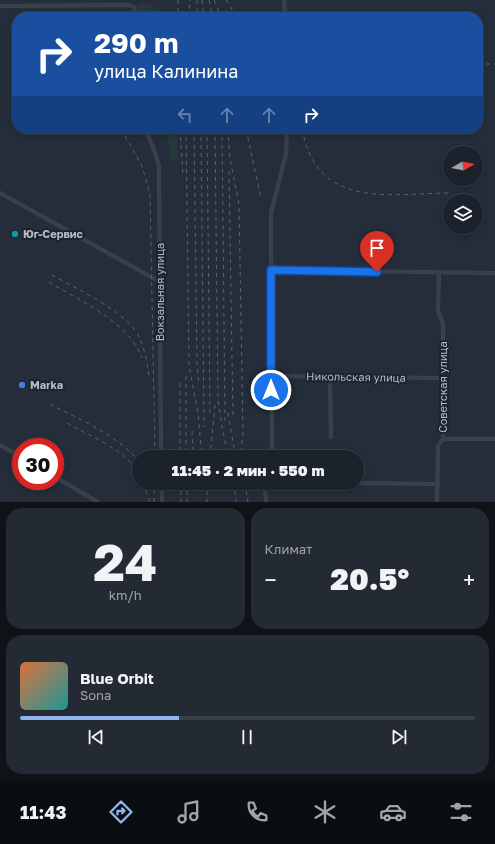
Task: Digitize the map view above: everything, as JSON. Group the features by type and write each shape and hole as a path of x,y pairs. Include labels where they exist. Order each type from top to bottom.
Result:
{"street":[{"path":"105,0 106,5"},
{"path":"284,0 284,12"},
{"path":"0,6 132,6 135,12"},
{"name":"Вокзальная улица","path":"147,134 156,152 159,166 161,450"},
{"path":"272,450 270,376 271,213 286,154 287,134"},
{"path":"0,192 160,282"},
{"path":"271,270 495,273"},
{"name":"Советская улица","path":"437,502 438,446 443,440 443,324 438,311 439,272"},
{"name":"Никольская улица","path":"270,376 330,378 442,378"},
{"path":"330,378 331,437"},
{"path":"443,440 495,439"},
{"path":"0,445 12,452"},
{"path":"64,482 98,502"},
{"path":"364,483 438,484"},
{"path":"162,490 162,502"},
{"path":"265,490 266,502"}],"shaded area":[{"path":"141,4 149,4 159,8 159,12 137,12 137,6"},
{"path":"167,134 177,134 178,159 170,160"}],"railway":[{"path":"178,0 178,12"},
{"path":"189,12 190,0"},
{"path":"197,0 197,12"},
{"path":"202,0 203,12"},
{"path":"209,0 212,12"},
{"path":"214,0 219,12"},
{"path":"226,0 234,12"},
{"path":"483,64 495,64"},
{"path":"124,134 142,166 150,194 155,450"},
{"path":"180,134 183,175"},
{"path":"186,134 189,365 198,413 201,450"},
{"path":"194,134 197,364 199,385"},
{"path":"201,134 204,427"},
{"path":"207,134 210,413"},
{"path":"215,134 218,400 227,450"},
{"path":"222,134 225,421"},
{"path":"228,134 230,159 239,204 243,435 241,450"},
{"path":"247,134 261,198"},
{"path":"304,134 310,155 323,173 339,185 358,191 379,194 402,195 448,193"},
{"path":"229,171 233,418"},
{"path":"52,275 100,301 123,317 132,326 142,345 149,377"},
{"path":"49,282 89,305 115,323 136,345 142,358"},
{"path":"186,376 186,450"},
{"path":"180,383 180,450"},
{"path":"50,404 110,436 132,454"},
{"path":"211,450 215,405"},
{"path":"228,413 234,450"},
{"path":"67,423 107,444 132,464"},
{"path":"192,431 193,450"},
{"path":"146,490 150,502"},
{"path":"154,490 154,502"},
{"path":"181,490 181,502"},
{"path":"187,490 187,502"},
{"path":"207,490 207,502"},
{"path":"235,490 236,502"},
{"path":"246,490 248,502"}],"place":[{"name":"Юг-Сервис","path":"15,234"},
{"name":"Marka","path":"22,385"}],"route":[{"path":"271,390 271,270 377,272"}]}
